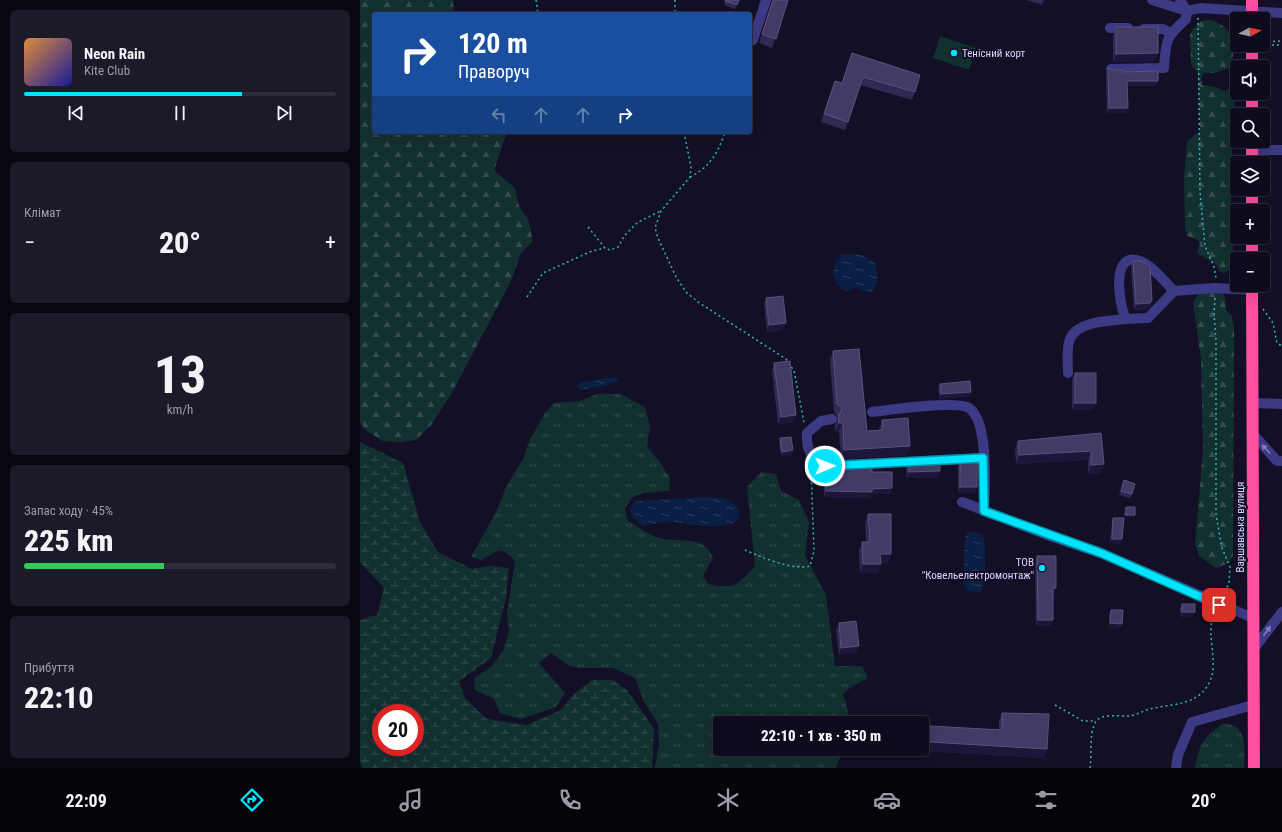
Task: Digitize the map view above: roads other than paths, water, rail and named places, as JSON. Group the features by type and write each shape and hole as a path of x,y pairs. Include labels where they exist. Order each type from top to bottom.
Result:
{"highway":[{"path":"1252,0 1252,12"},
{"name":"Варшавська вулиця","path":"1252,292 1254,768"}],"street":[{"path":"753,40 766,0"},
{"path":"1152,0 1187,11 1197,8 1230,13"},
{"path":"1111,69 1164,68 1166,44 1170,33 1186,19 1187,11 1180,0"},
{"path":"1270,14 1282,13"},
{"path":"1110,28 1163,29 1170,33"},
{"path":"1270,148 1282,150"},
{"path":"1126,318 1122,310 1119,272 1123,264 1130,260 1138,260 1148,264 1174,291"},
{"path":"1068,373 1069,339 1076,330 1097,323 1126,318 1148,318 1174,291 1230,288"},
{"path":"1252,404 1282,404"},
{"path":"872,412 955,405 969,408 979,420 984,440 984,511"},
{"path":"832,419 822,421 807,433 808,450 812,458 825,466 983,458"},
{"path":"1253,434 1277,461 1282,461"},
{"path":"962,502 1101,553 1219,605 1253,618"},
{"path":"1253,650 1282,612"},
{"path":"1176,768 1178,755 1192,722 1253,705"}],"water":[{"path":"843,254 862,255 875,263 877,283 870,293 856,288 847,291 842,289 836,283 833,273 836,260"},
{"path":"615,377 618,379 617,382 604,386 580,390 577,387 581,382"},
{"path":"701,497 726,498 738,507 739,520 723,526 707,526 672,522 644,526 632,518 630,508 635,501"},
{"path":"969,532 978,533 984,536 985,574 983,588 980,593 966,590 963,583 965,537"}],"place":[{"name":"Тенісний корт","path":"954,53"},
{"name":"ТОВ \"Ковельелектромонтаж\"","path":"1042,568"}]}
